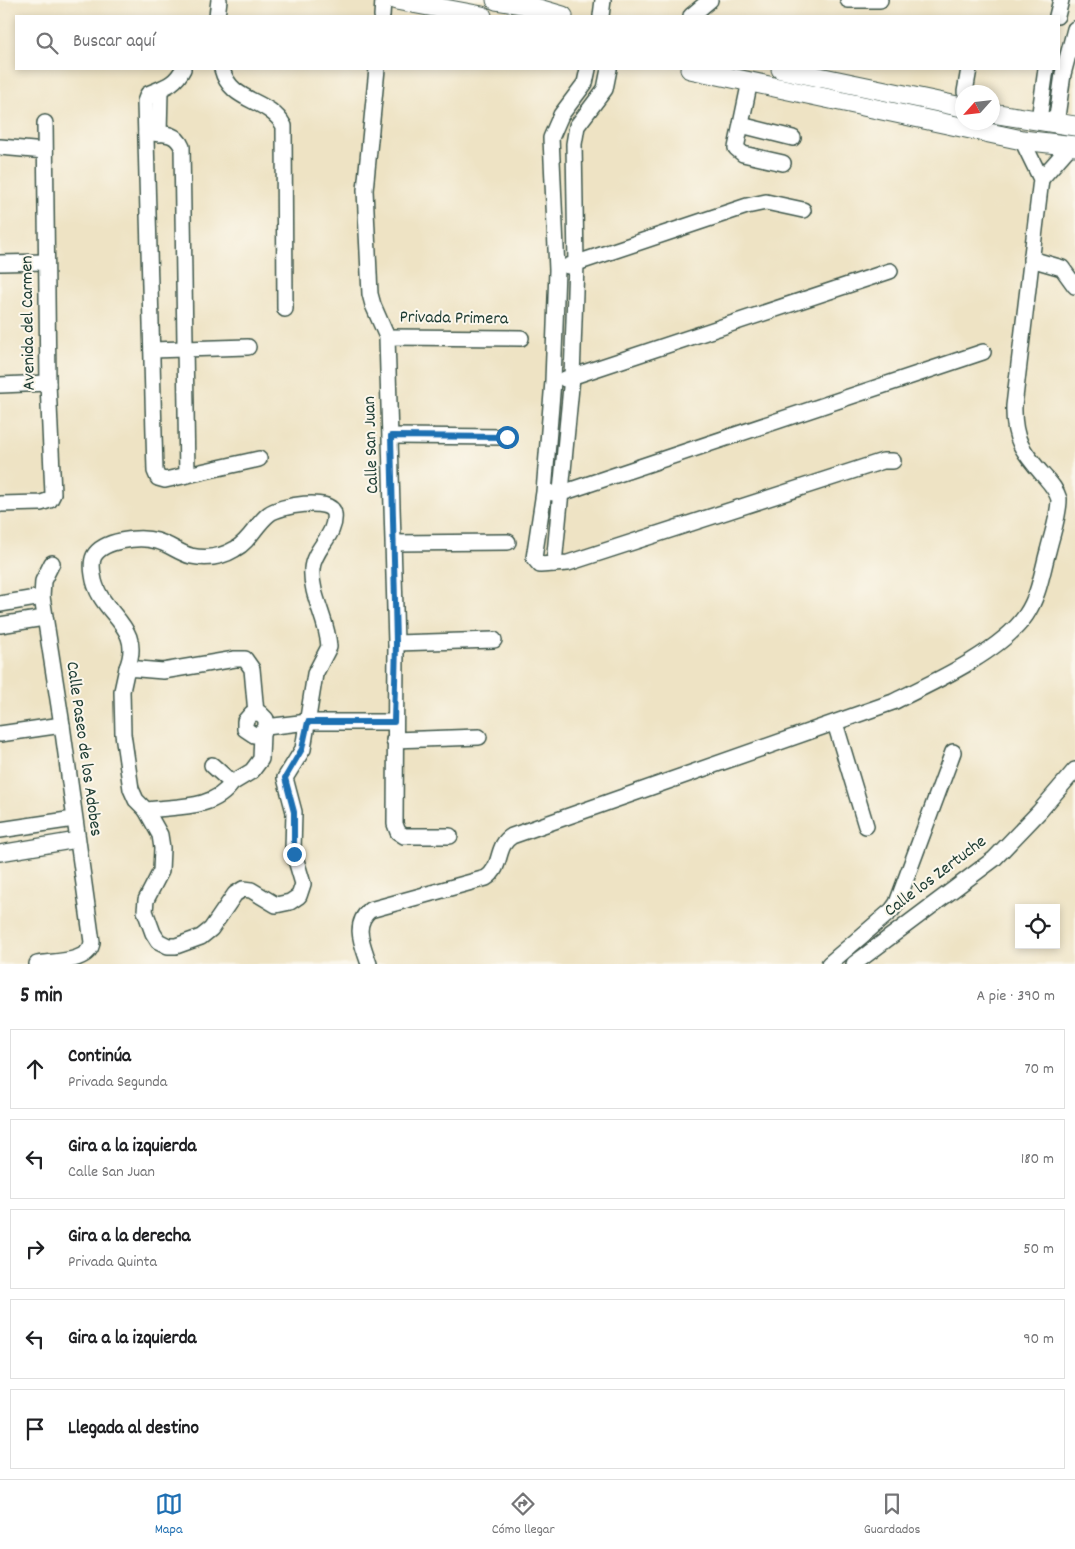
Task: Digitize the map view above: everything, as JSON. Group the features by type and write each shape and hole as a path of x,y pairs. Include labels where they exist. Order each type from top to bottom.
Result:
{"main road":[{"path":"396,0 416,10 468,15"},
{"path":"496,0 559,15"},
{"path":"695,70 1022,140 1073,146"},
{"path":"786,70 955,106"},
{"path":"1000,114 1075,126"}],"street":[{"path":"217,15 219,0"},
{"path":"382,15 383,0"},
{"path":"601,15 603,0"},
{"path":"692,15 710,0"},
{"path":"848,0 880,0"},
{"path":"1057,15 1061,0"},
{"path":"1047,122 1069,76 1075,29"},
{"path":"183,70 179,79 160,90 153,133 152,350 155,471 158,478 165,480 259,458"},
{"path":"222,70 227,83 233,90 270,111 279,118 284,126 285,309"},
{"name":"Calle San Juan","path":"377,70 365,190 370,294 387,337 396,643 394,824 398,832 404,836 450,836"},
{"path":"588,70 585,83 560,116 551,138 557,270 553,381 544,492 534,558 540,565 568,563 874,464 893,461"},
{"path":"554,564 572,377 576,264 574,144 577,126 605,89 609,70"},
{"path":"966,85 969,70"},
{"path":"1046,70 1047,122"},
{"path":"750,81 736,144 739,152 783,163"},
{"name":"Avenida del Carmen","path":"0,504 41,503 50,500 53,494 48,383 45,123"},
{"path":"741,125 793,138"},
{"path":"153,133 172,134 178,137 182,147 187,475"},
{"path":"551,138 574,144"},
{"path":"369,964 358,928 362,917 370,910 486,878 496,868 503,842 512,836 893,702 929,685 963,665 1017,627 1034,601 1059,498 1055,490 1024,453 1015,430 1014,406 1041,179 1022,140"},
{"path":"1041,179 1073,146"},
{"path":"0,147 45,151"},
{"path":"557,270 746,206 766,202 803,210"},
{"path":"1031,259 1062,268 1075,286"},
{"path":"0,263 46,262"},
{"path":"553,381 572,377 890,271"},
{"name":"Privada Primera","path":"387,337 520,338"},
{"path":"152,350 248,347"},
{"path":"544,492 562,493 983,352"},
{"path":"0,385 48,383"},
{"path":"391,436 507,437"},
{"path":"310,504 325,504 333,513 333,523 330,532 314,558 312,570 313,588 329,646 314,674 308,722 302,749 285,778 294,812 293,850 303,884 302,892 295,900 276,905 251,890 243,889 235,894 207,933 176,946 163,944 152,933 145,910 146,900 158,878 162,861 160,835 146,810 136,800 131,789 123,734 122,691 127,668 132,652 130,638 97,593 92,565 97,552 108,545 148,539 157,541 190,556 219,555 242,545 264,518 274,511 310,504"},
{"path":"394,543 508,542"},
{"name":"Calle Paseo de los Adobes","path":"37,964 83,956 89,951 92,942 62,725 44,618 43,581 52,563"},
{"path":"0,604 42,597"},
{"path":"0,625 44,618"},
{"path":"396,643 494,640"},
{"path":"127,668 163,672 235,659 245,659 252,668 256,712 263,716 263,753 258,764 232,783 221,797 209,803 146,810"},
{"path":"264,730 308,722 394,722"},
{"path":"835,723 866,826"},
{"path":"0,734 62,725"},
{"path":"394,740 478,737"},
{"path":"829,964 892,910 897,903 953,752"},
{"path":"212,765 232,783"},
{"name":"Calle los Zertuche","path":"854,964 994,859 1039,812 1075,770"},
{"path":"0,830 74,819"},
{"path":"0,852 77,840"}],"route":[{"path":"294,854 292,844 295,826 294,812 285,778 302,749 307,735 308,722 394,722 396,643 391,436 507,437"}]}
